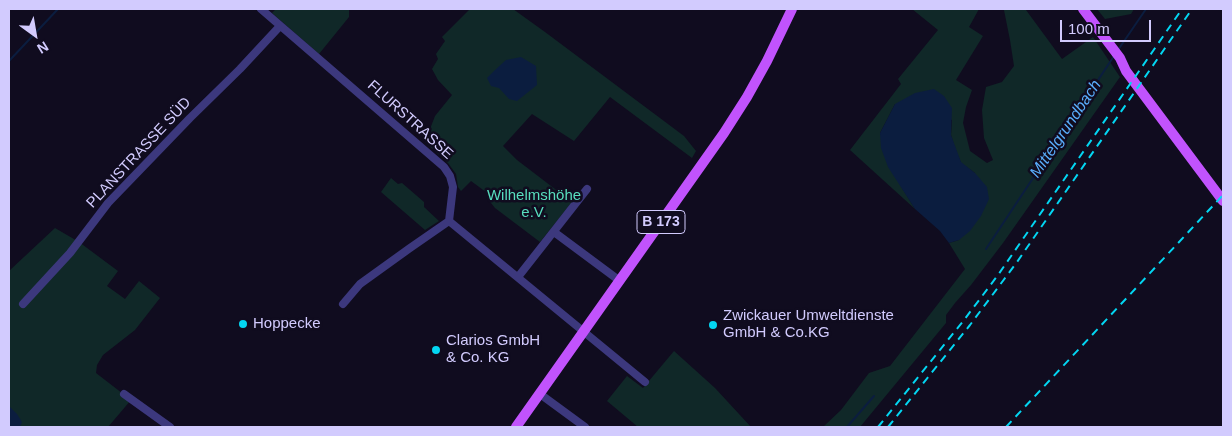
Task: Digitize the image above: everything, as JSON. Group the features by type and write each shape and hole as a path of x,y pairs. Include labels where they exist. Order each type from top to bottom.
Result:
{"main road":[{"name":"B 173","path":"516,427 733,120 767,61 792,9"},
{"path":"1076,9 1114,54"},
{"path":"1084,9 1126,71 1223,201"}],"street":[{"name":"FLURSTRASSE","path":"261,9 444,166 450,176 453,187 450,221"},
{"name":"PLANSTRASSE SÜD","path":"23,304 70,253 108,202 280,26"},
{"path":"518,277 587,190"},
{"path":"343,304 360,284 450,221 645,382"},
{"path":"554,232 620,281"},
{"path":"124,394 170,427"},
{"path":"540,394 585,427"}],"green space":[{"path":"276,9 349,9 349,17 319,54 272,13"},
{"name":"Wilhelmshöhe e.V.","path":"470,9 513,9 684,136 696,151 692,158 610,97 574,141 532,114 503,146 517,160 572,202 540,242 495,208 487,198 490,195 471,181 461,191 458,187 456,174 448,163 425,142 435,116 452,95 438,80 432,69 438,59 436,54 445,41 442,37"},
{"path":"912,9 979,9 969,27 983,36 956,80 972,90 963,123 970,151 987,163 993,160 984,138 982,110 986,87 1002,82 1014,66 1004,10 1002,9 1026,10 1062,59 1093,37 1120,77 1003,243 946,315 946,323 860,427 823,427 841,410 869,373 890,366 965,269 949,243 959,240 975,173 961,163 951,135 952,120 895,104 880,133 899,183 915,209 850,150 901,84 898,79 938,30"},
{"path":"1097,9 1134,9 1131,14 1105,19"},
{"path":"391,178 398,184 402,183 424,202 424,207 439,221 425,230 381,192"},
{"path":"55,228 79,242 118,271 107,286 125,299 139,281 160,298 135,330 103,355 97,365 96,373 131,400 108,427 9,427 9,271"},
{"path":"674,351 715,388 751,427 638,427 607,401 627,376 643,388"}],"water":[{"path":"521,57 536,66 537,85 517,101 509,99 499,88 491,86 487,78 506,60"},
{"path":"934,89 944,96 952,108 951,135 961,162 975,173 987,187 989,199 981,216 970,231 959,240 949,243 940,231 915,209 888,167 881,148 880,133 895,104 915,93"},
{"path":"9,406 22,422 20,427 9,427"}],"waterway":[{"path":"9,61 58,9"},
{"name":"Mittelgrundbach","path":"1118,50 1146,9"},
{"name":"Mittelgrundbach","path":"986,249 1114,56"},
{"name":"Mittelgrundbach","path":"847,427 874,396"}],"railway":[{"path":"878,427 998,275 1182,9"},
{"path":"888,427 970,325 1017,262 1192,9"},
{"path":"1006,427 1223,195"}],"place":[{"name":"Hoppecke","path":"243,324"},
{"name":"Zwickauer Umweltdienste GmbH & Co.KG","path":"713,325"},
{"name":"Clarios GmbH & Co. KG","path":"436,350"}]}
